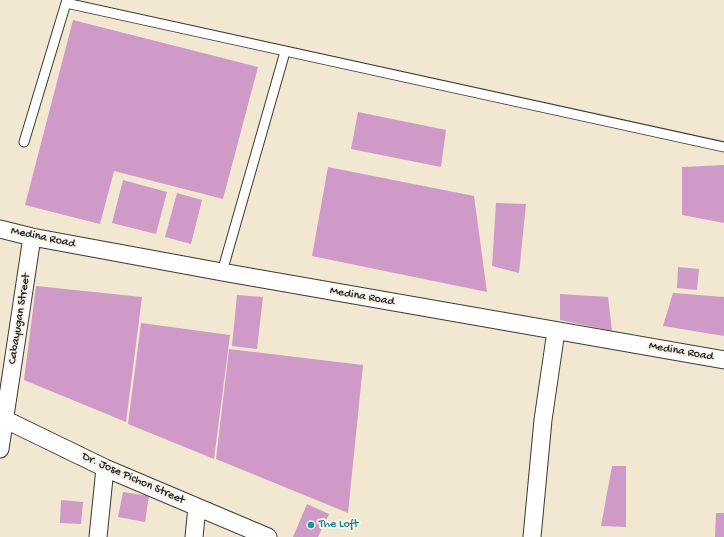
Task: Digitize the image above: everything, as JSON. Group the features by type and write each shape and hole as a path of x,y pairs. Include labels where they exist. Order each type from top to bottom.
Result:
{"street":[{"name":"Medina Road","path":"0,229 32,237 222,272 724,360"},
{"name":"Cabayugan Street","path":"0,449 2,419 32,237"},
{"path":"532,537 543,420 556,331"},
{"name":"Dr. Jose Pichon Street","path":"2,419 105,468 268,537"},
{"path":"98,537 105,468"},
{"path":"194,537 197,507"}],"lane":[{"path":"24,142 66,4 724,147"},
{"path":"222,272 286,52"}],"building":[{"path":"73,20 258,67 223,199 114,171 100,224 25,205"},
{"path":"358,112 446,130 441,167 351,149"},
{"path":"724,165 724,223 682,215 682,167"},
{"path":"328,167 474,196 487,292 312,256"},
{"path":"123,180 167,192 156,234 112,223"},
{"path":"177,193 202,200 191,244 165,237"},
{"path":"496,203 526,204 519,273 492,266"},
{"path":"678,267 699,269 697,290 677,288"},
{"path":"36,286 142,297 126,422 24,380"},
{"path":"673,293 724,297 724,336 663,326"},
{"path":"560,294 608,297 612,331 560,320"},
{"path":"237,295 263,297 257,349 232,346"},
{"path":"141,323 230,335 214,459 128,424"},
{"path":"229,349 363,365 348,513 216,459"},
{"path":"612,466 626,466 626,527 601,526"},
{"path":"123,492 149,496 145,522 118,517"},
{"path":"61,500 83,502 81,524 60,523"},
{"name":"The Loft","path":"307,504 329,514 318,537 293,537"},
{"path":"716,513 724,513 724,537 715,537"}],"place":[{"name":"The Loft","path":"311,525"}]}
